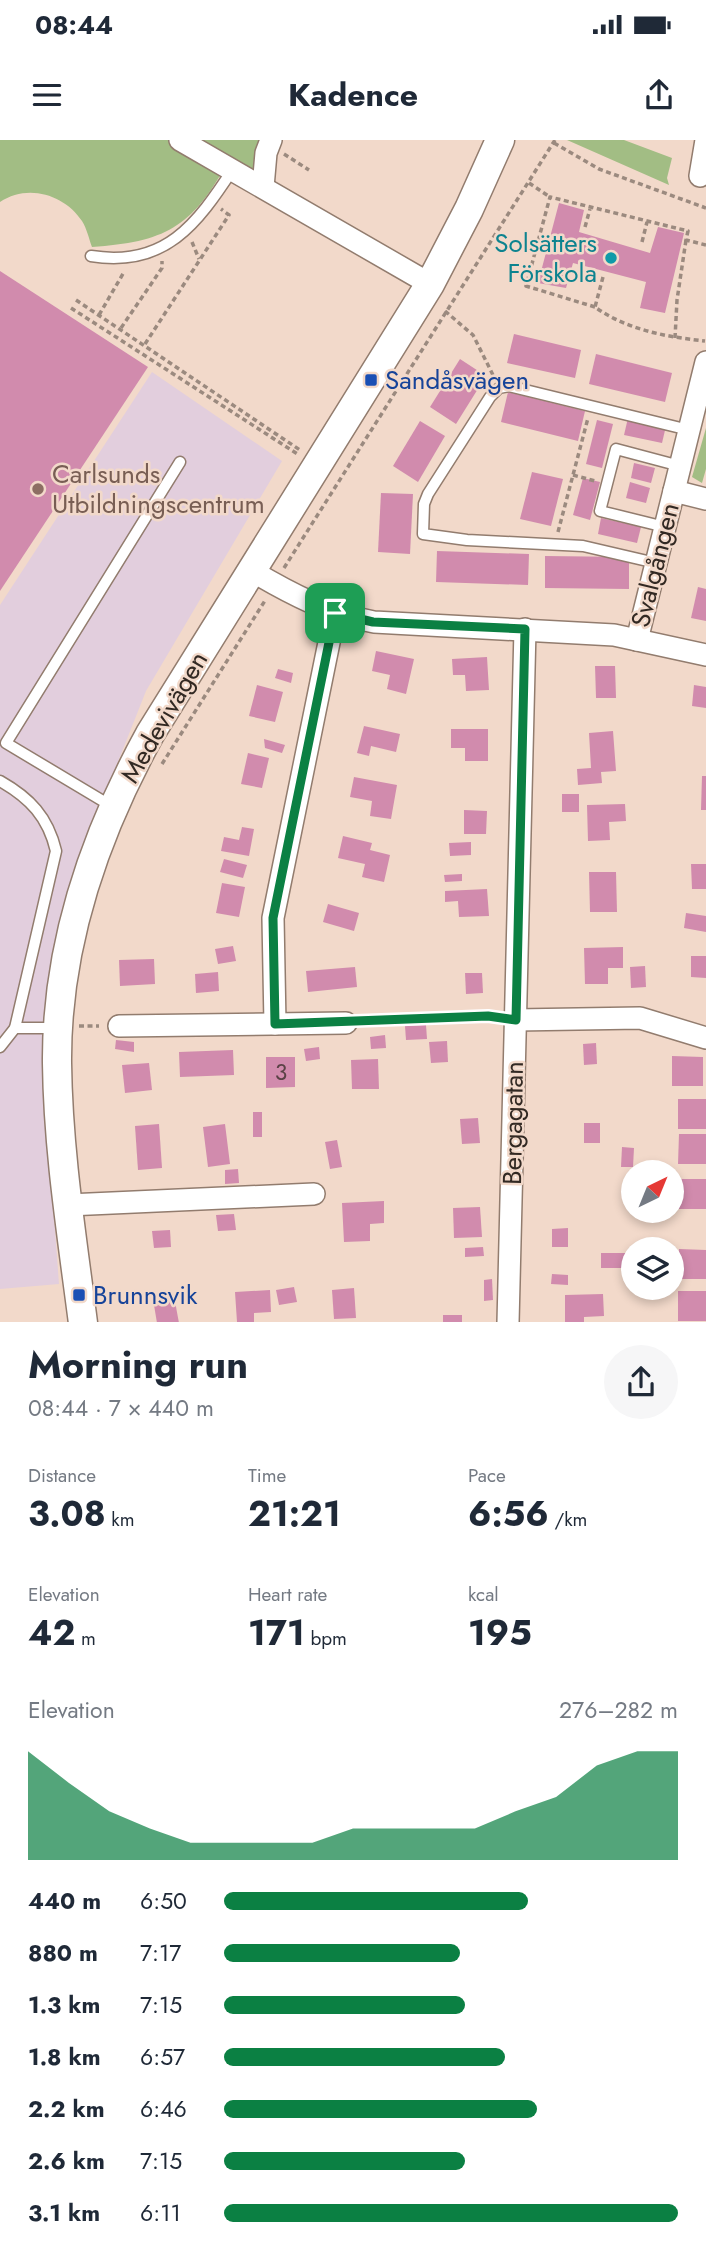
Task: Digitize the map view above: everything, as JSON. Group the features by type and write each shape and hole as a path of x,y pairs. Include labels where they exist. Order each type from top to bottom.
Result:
{"street":[{"path":"180,140 430,284"},
{"name":"Medevivägen","path":"83,1322 58,1099 67,1027 66,969 76,917 113,807 150,734 263,578 430,284 469,209 500,140"},
{"path":"700,176 706,140"},
{"path":"263,187 271,141"},
{"name":"Svalgången","path":"637,640 706,362"},
{"name":"Svalgången","path":"674,491 706,499"},
{"path":"263,578 335,613 373,622 614,635 706,656"},
{"path":"275,1024 273,918 335,613"},
{"name":"Bergagatan","path":"508,1322 525,629"},
{"path":"516,1020 640,1018 706,1038"},
{"path":"119,1026 346,1023"},
{"path":"68,1205 314,1194"}],"lane":[{"path":"91,256 126,256 160,249 196,222 233,169"},
{"path":"656,563 606,550 424,534 424,504 499,388 509,386 689,430"},
{"path":"665,527 600,511 616,449 680,466"},
{"path":"0,753 180,462"},
{"path":"6,743 113,807"},
{"path":"0,781 34,804 50,827 56,851 15,1028 0,1047"},
{"path":"15,1028 67,1027"}],"path":[{"path":"271,141 309,170"},
{"path":"157,773 263,578 446,312 554,141 600,169 706,208"},
{"path":"528,182 550,197 688,231 677,300 676,338"},
{"path":"550,197 526,286 595,307 615,322 676,338 706,341"},
{"path":"145,345 229,215 211,202"},
{"path":"585,227 590,209"},
{"path":"642,242 647,222"},
{"path":"686,240 706,245"},
{"path":"121,329 163,268 160,249"},
{"path":"99,314 123,277 126,256"},
{"path":"595,307 603,277"},
{"path":"71,308 295,455 302,455 299,448 76,300"},
{"path":"446,312 473,335 499,388"},
{"path":"555,544 591,405"},
{"path":"573,475 607,484"},
{"path":"346,1023 488,1016 516,1020"},
{"path":"67,1027 119,1026"}],"shaded area":[{"path":"152,372 282,461 146,691 87,840 46,1108 59,1284 0,1289 0,605"}],"green space":[{"path":"0,140 274,140 261,183 227,163 201,203 173,228 139,241 92,247 82,221 66,204 56,199 22,193 0,202"},
{"path":"567,140 624,140 672,158 667,178 669,185"},
{"path":"706,428 706,469 702,483 692,477"}],"building":[{"name":"Solsätters Förskola","path":"559,203 584,210 579,232 650,253 658,227 684,233 665,313 640,308 646,282 573,263 566,288 538,283"},
{"path":"0,271 148,367 0,591"},
{"path":"514,334 581,350 575,378 507,363"},
{"path":"596,354 672,373 665,402 589,384"},
{"path":"460,359 486,376 456,424 430,407"},
{"path":"508,392 585,411 578,441 501,422"},
{"path":"628,418 666,426 662,443 624,435"},
{"path":"597,420 613,424 602,468 586,464"},
{"path":"420,421 445,436 418,482 393,466"},
{"path":"634,463 655,468 651,483 631,478"},
{"path":"532,472 563,479 551,526 520,519"},
{"path":"583,478 600,482 590,520 573,515"},
{"path":"630,482 650,488 646,503 626,498"},
{"path":"381,493 413,494 410,554 378,552"},
{"path":"601,518 641,527 637,543 598,534"},
{"path":"437,551 529,554 528,585 436,582"},
{"path":"545,556 629,557 629,589 545,588"},
{"path":"698,587 706,589 706,621 691,618"},
{"path":"376,651 414,659 406,694 387,689 390,675 372,671"},
{"path":"487,657 489,690 466,691 465,675 453,675 452,659"},
{"path":"595,666 615,666 616,698 596,698"},
{"path":"278,669 293,673 291,683 275,678"},
{"path":"257,685 283,692 275,722 249,716"},
{"path":"694,685 706,687 706,708 692,706"},
{"path":"364,726 400,734 396,752 371,746 369,756 357,753"},
{"path":"451,729 488,729 488,761 465,761 465,748 451,748"},
{"path":"613,731 616,771 601,772 602,783 578,785 577,769 591,768 589,733"},
{"path":"264,739 285,745 282,753 265,748"},
{"path":"248,753 269,758 262,788 241,784"},
{"path":"702,776 706,776 706,810 701,810"},
{"path":"354,777 397,785 391,819 370,816 372,801 350,797"},
{"path":"562,794 579,794 579,812 562,812"},
{"path":"625,804 626,821 609,822 610,840 588,841 587,805"},
{"path":"464,810 487,811 486,834 464,834"},
{"path":"242,827 254,829 249,856 221,851 224,837 239,840"},
{"path":"343,836 372,843 370,850 390,855 384,882 362,877 365,864 338,858"},
{"path":"471,842 471,855 450,856 449,843"},
{"path":"224,859 247,865 243,878 220,872"},
{"path":"691,864 706,864 706,889 692,889"},
{"path":"589,872 616,872 617,912 590,912"},
{"path":"462,874 462,881 445,882 444,875"},
{"path":"222,883 245,887 239,917 216,913"},
{"path":"487,889 489,916 459,917 458,901 445,902 445,891"},
{"path":"328,904 359,913 354,931 323,922"},
{"path":"686,913 706,916 706,932 684,928"},
{"path":"233,946 236,961 218,964 215,949"},
{"path":"623,947 623,968 608,968 608,984 585,984 584,948"},
{"path":"691,956 706,956 706,978 691,977"},
{"path":"154,959 155,984 120,986 119,960"},
{"path":"645,966 646,987 631,988 630,967"},
{"path":"355,967 357,987 308,992 306,971"},
{"path":"218,972 219,991 196,993 195,974"},
{"path":"465,973 482,973 483,993 466,994"},
{"path":"426,1025 427,1039 406,1040 405,1026"},
{"path":"385,1035 386,1048 371,1049 370,1037"},
{"path":"116,1040 134,1042 134,1052 115,1049"},
{"path":"447,1041 448,1062 431,1063 429,1042"},
{"path":"596,1043 597,1064 584,1065 583,1044"},
{"path":"319,1047 320,1059 306,1061 304,1049"},
{"path":"233,1050 234,1075 180,1077 179,1052"},
{"path":"672,1056 703,1057 703,1086 672,1086"},
{"path":"266,1057 295,1057 295,1087 266,1088"},
{"path":"378,1059 379,1089 352,1089 351,1060"},
{"path":"149,1063 152,1090 125,1093 122,1065"},
{"path":"678,1099 706,1099 706,1129 678,1129"},
{"path":"253,1112 262,1112 262,1137 253,1137"},
{"path":"478,1118 480,1143 462,1144 460,1119"},
{"path":"584,1123 600,1123 600,1143 584,1143"},
{"path":"159,1124 162,1168 138,1170 135,1126"},
{"path":"225,1124 230,1164 208,1167 203,1127"},
{"path":"679,1134 706,1134 706,1164 684,1164 684,1160 678,1160"},
{"path":"337,1140 342,1167 330,1169 325,1142"},
{"path":"622,1147 634,1148 633,1160 621,1160"},
{"path":"238,1169 239,1183 225,1184 225,1170"},
{"path":"684,1179 706,1179 706,1209 684,1209"},
{"path":"384,1201 384,1223 370,1224 370,1241 344,1242 342,1203"},
{"path":"480,1207 482,1237 454,1238 453,1208"},
{"path":"234,1214 236,1230 218,1231 216,1215"},
{"path":"568,1228 568,1247 552,1247 552,1229"},
{"path":"170,1230 171,1247 154,1248 152,1231"},
{"path":"483,1247 484,1256 465,1257 465,1248"},
{"path":"684,1249 706,1250 706,1279 684,1279"},
{"path":"601,1253 621,1253 621,1268 601,1268"},
{"path":"552,1274 568,1275 568,1285 551,1284"},
{"path":"492,1279 493,1300 484,1301 484,1280"},
{"path":"294,1287 297,1302 279,1305 276,1290"},
{"path":"354,1288 356,1318 334,1319 332,1290"},
{"path":"270,1290 271,1312 254,1313 254,1322 237,1322 235,1292"},
{"path":"684,1291 706,1291 706,1321 678,1321 678,1300 684,1300"},
{"path":"603,1294 604,1316 584,1317 584,1322 565,1322 565,1295"},
{"path":"174,1296 179,1322 157,1322 153,1299"},
{"path":"443,1315 462,1315 462,1322 443,1322"}],"place":[{"name":"Solsätters Förskola","path":"611,258"},
{"name":"Sandåsvägen","path":"371,380"},
{"name":"Carlsunds Utbildningscentrum","path":"38,489"},
{"name":"Brunnsvik","path":"79,1295"}],"route":[{"path":"335,613 373,622 525,629 516,1020 488,1016 275,1024 273,918 335,613"}]}
